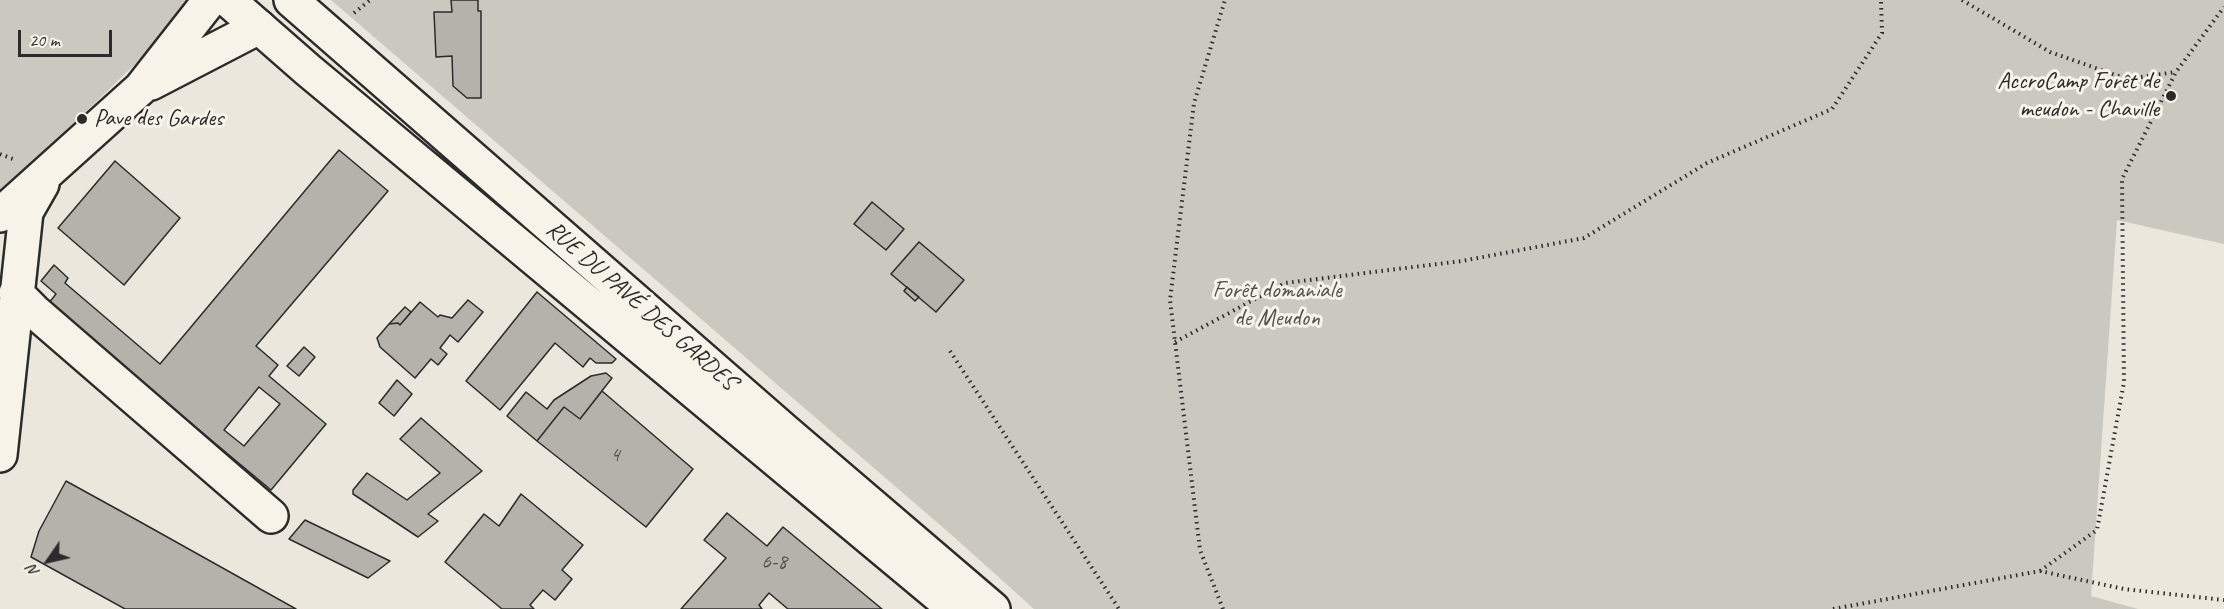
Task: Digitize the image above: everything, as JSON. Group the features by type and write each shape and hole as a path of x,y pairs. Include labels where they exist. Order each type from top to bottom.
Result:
{"main road":[{"path":"0,215 141,88 210,0"},
{"name":"RUE DU PAVÉ DES GARDES","path":"228,0 308,70 955,609"},
{"path":"141,88 259,27 284,0"},
{"name":"RUE DU PAVÉ DES GARDES","path":"291,0 993,609"},
{"path":"0,455 26,212 49,172"},
{"path":"16,293 271,516"}],"path":[{"path":"1223,609 1200,550 1170,300 1194,103 1225,0"},
{"path":"1175,342 1285,284 1462,261 1584,238 1707,163 1832,109 1882,33 1881,0"},
{"path":"1962,0 2050,52 2127,79 2176,72"},
{"path":"2040,571 2097,530 2124,382 2122,179 2176,72 2224,8"},
{"path":"950,351 1119,609"},
{"path":"1833,609 2040,571 2124,589 2224,600"}],"green space":[{"path":"0,0 201,0 0,195"},
{"name":"Forêt domaniale de Meudon","path":"331,0 2224,0 2224,244 2117,220 2091,596 2138,609 1034,609 954,537"}],"building":[{"path":"451,0 478,0 478,11 481,11 481,98 467,98 453,86 452,56 436,57 434,12 452,12"},
{"path":"339,150 388,191 256,346 278,365 269,376 326,424 271,490 48,304 56,294 41,281 54,265 68,278 65,283 160,364","holes":["259,387 280,404 244,446 224,430"]},
{"path":"115,161 180,218 124,285 58,228"},
{"path":"872,202 904,229 886,250 854,224"},
{"path":"919,242 964,280 936,312 891,274"},
{"path":"907,287 919,297 915,301 904,291"},
{"path":"537,292 616,359 612,363 596,363 590,358 583,367 555,343 500,410 466,381"},
{"path":"468,300 483,312 458,342 450,335 440,348 447,354 438,365 431,359 415,378 380,347 377,338 389,324 398,323 400,325 420,302 438,317 440,315 452,318"},
{"path":"405,307 411,312 400,325 398,323 389,324"},
{"path":"304,347 315,357 299,376 287,366"},
{"path":"606,373 612,378 580,419 564,407 537,441 507,416 526,392 547,409 554,400 591,376"},
{"path":"397,380 412,394 394,416 379,403"},
{"path":"602,391 693,469 646,527 537,441 564,407 580,419"},
{"path":"421,418 482,471 428,514 438,521 418,537 353,494 353,490 367,473 407,500 440,473 400,439"},
{"path":"66,481 296,609 125,609 31,557 39,531"},
{"path":"521,494 583,545 562,570 572,579 555,600 543,590 530,605 534,609 502,609 445,562 484,514 499,526"},
{"path":"727,513 767,546 783,527 882,609 788,609 769,593 759,605 762,609 681,609 726,558 704,540"},
{"path":"305,520 390,561 368,578 289,539"}],"place":[{"name":"AccroCamp Forêt de meudon - Chaville","path":"2171,96"},
{"name":"Pave des Gardes","path":"82,119"}]}
